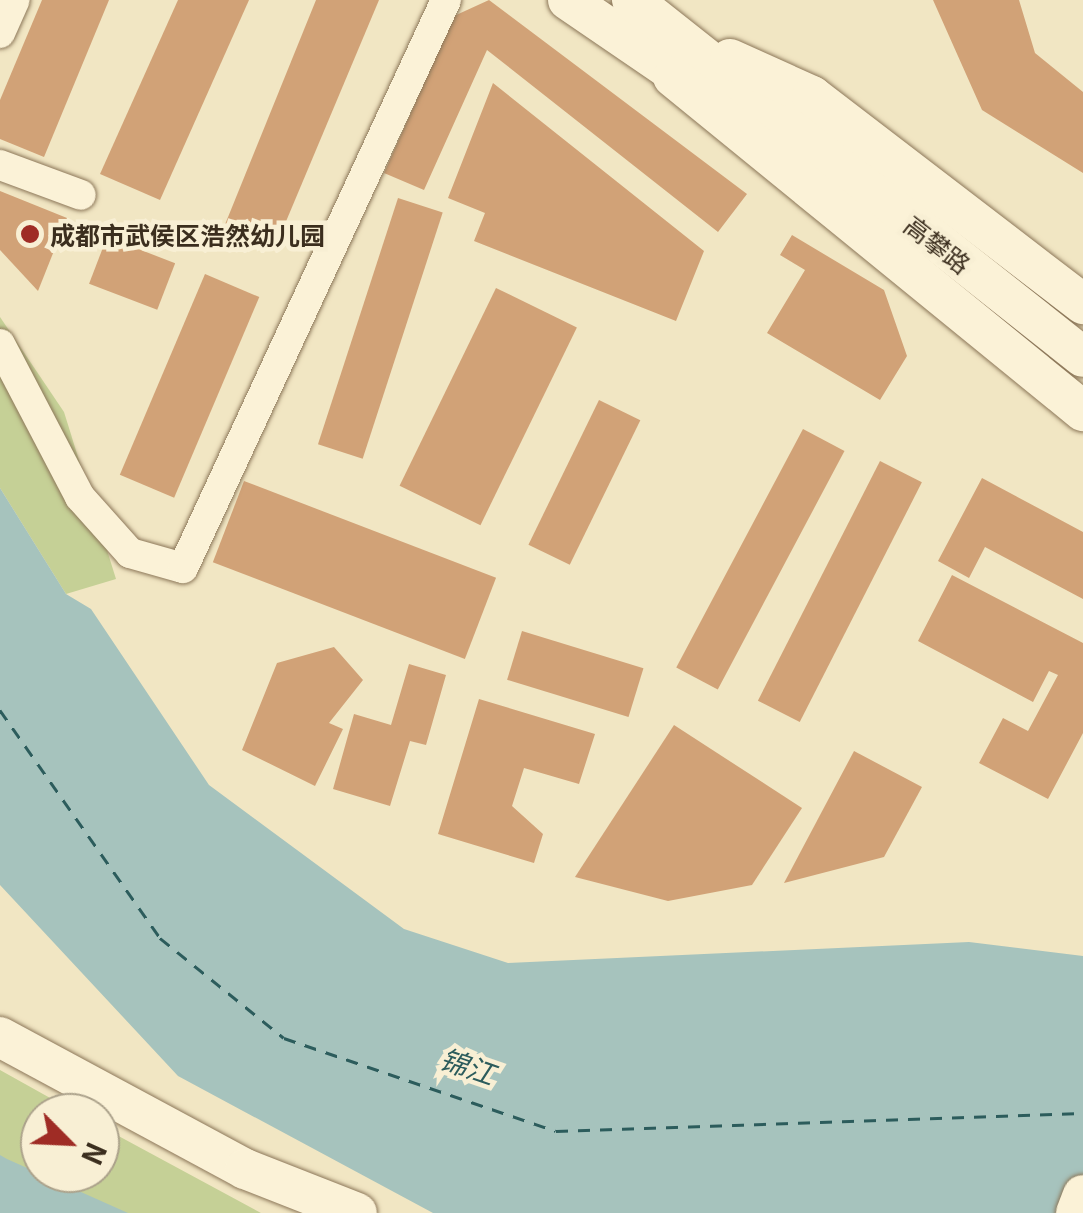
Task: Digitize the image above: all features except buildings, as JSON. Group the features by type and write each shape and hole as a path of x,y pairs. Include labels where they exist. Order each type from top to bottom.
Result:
{"street":[{"path":"0,33 15,0"},
{"path":"0,344 80,497 130,554 183,568 446,0"},
{"name":"高攀路","path":"568,0 673,77 794,132"},
{"name":"高攀路","path":"632,0 1083,357"},
{"path":"683,38 812,96 1083,304"},
{"path":"673,77 1083,411"},
{"path":"0,165 81,195"},
{"path":"0,1037 246,1170 357,1213"},
{"path":"1076,1213 1083,1195"}],"green space":[{"path":"0,317 64,412 116,579 66,594 0,488"},
{"path":"0,1070 41,1093 20,1093 20,1193 120,1193 120,1137 261,1213 0,1213"}],"water":[{"name":"锦江","path":"0,488 66,594 91,609 209,785 404,929 508,963 969,942 1083,956 1083,1213 433,1213 178,1076 0,885"},
{"path":"0,1155 20,1165 20,1193 83,1193 128,1213 0,1213"}],"ferry route":[{"path":"0,710 160,938 284,1038 556,1131 1083,1113"}],"place":[{"name":"成都市武侯区浩然幼儿园","path":"30,234"}]}
